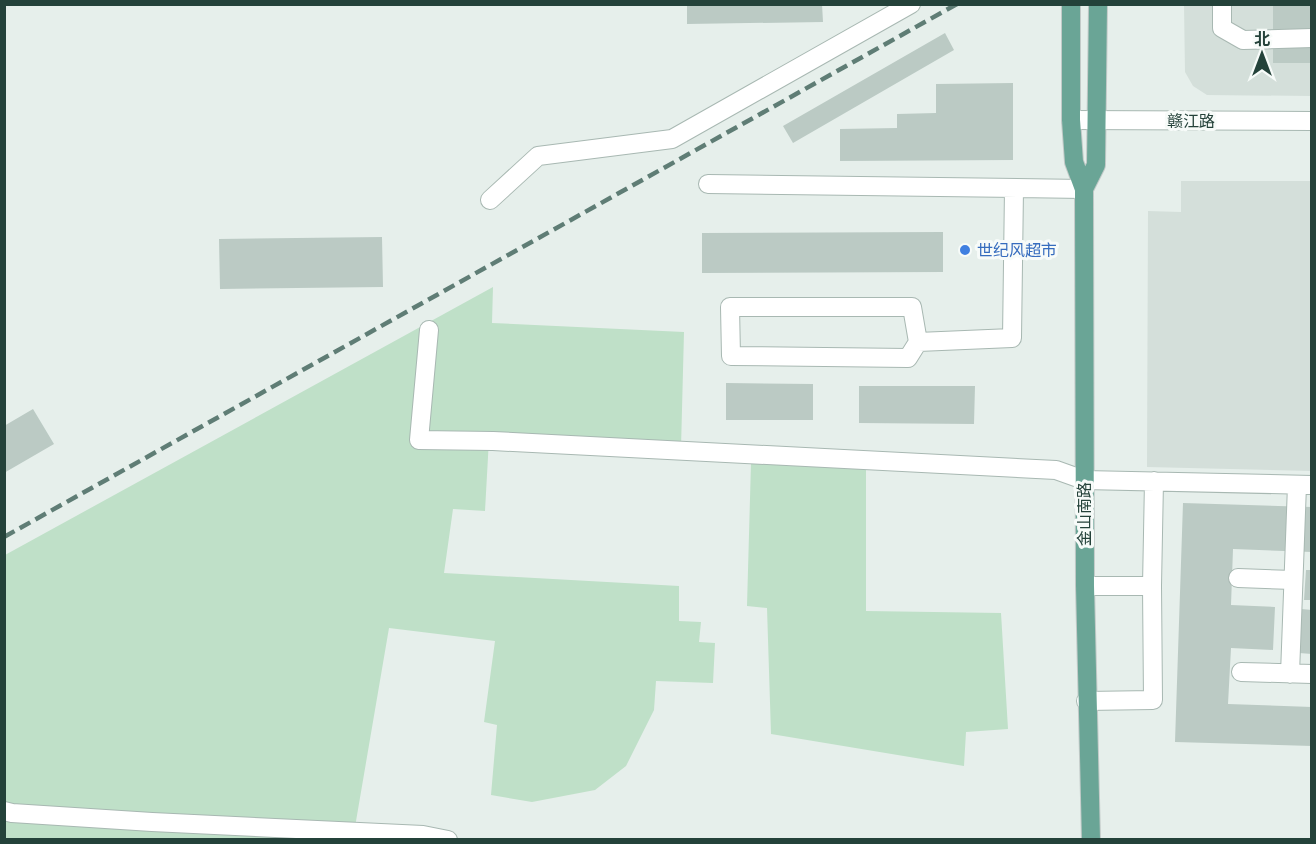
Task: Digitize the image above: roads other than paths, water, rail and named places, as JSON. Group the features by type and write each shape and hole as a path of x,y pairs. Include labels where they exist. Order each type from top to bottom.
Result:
{"main road":[{"name":"金山南路","path":"1071,4 1071,120 1074,162 1084,189 1086,701 1091,840"},
{"name":"金山南路","path":"1084,189 1095,165 1098,4"}],"street":[{"path":"490,200 538,156 672,139 911,4"},
{"path":"1222,4 1222,28 1243,40 1311,38"},
{"name":"赣江路","path":"1071,120 1311,121"},
{"path":"708,184 1084,189"},
{"path":"918,342 1012,338 1014,189"},
{"path":"730,307 912,307 918,342 908,358 730,356 730,307"},
{"path":"429,330 419,440 493,441 1056,470 1084,480 1304,485 1293,580 1290,674"},
{"path":"1086,701 1153,700 1154,481"},
{"path":"1238,578 1293,580"},
{"path":"1085,586 1152,586"},
{"path":"1241,672 1311,674"},
{"path":"4,811 152,822 423,835 448,840"}],"railway":[{"path":"4,537 957,4"}],"place":[{"name":"世纪风超市","path":"965,250"}]}
